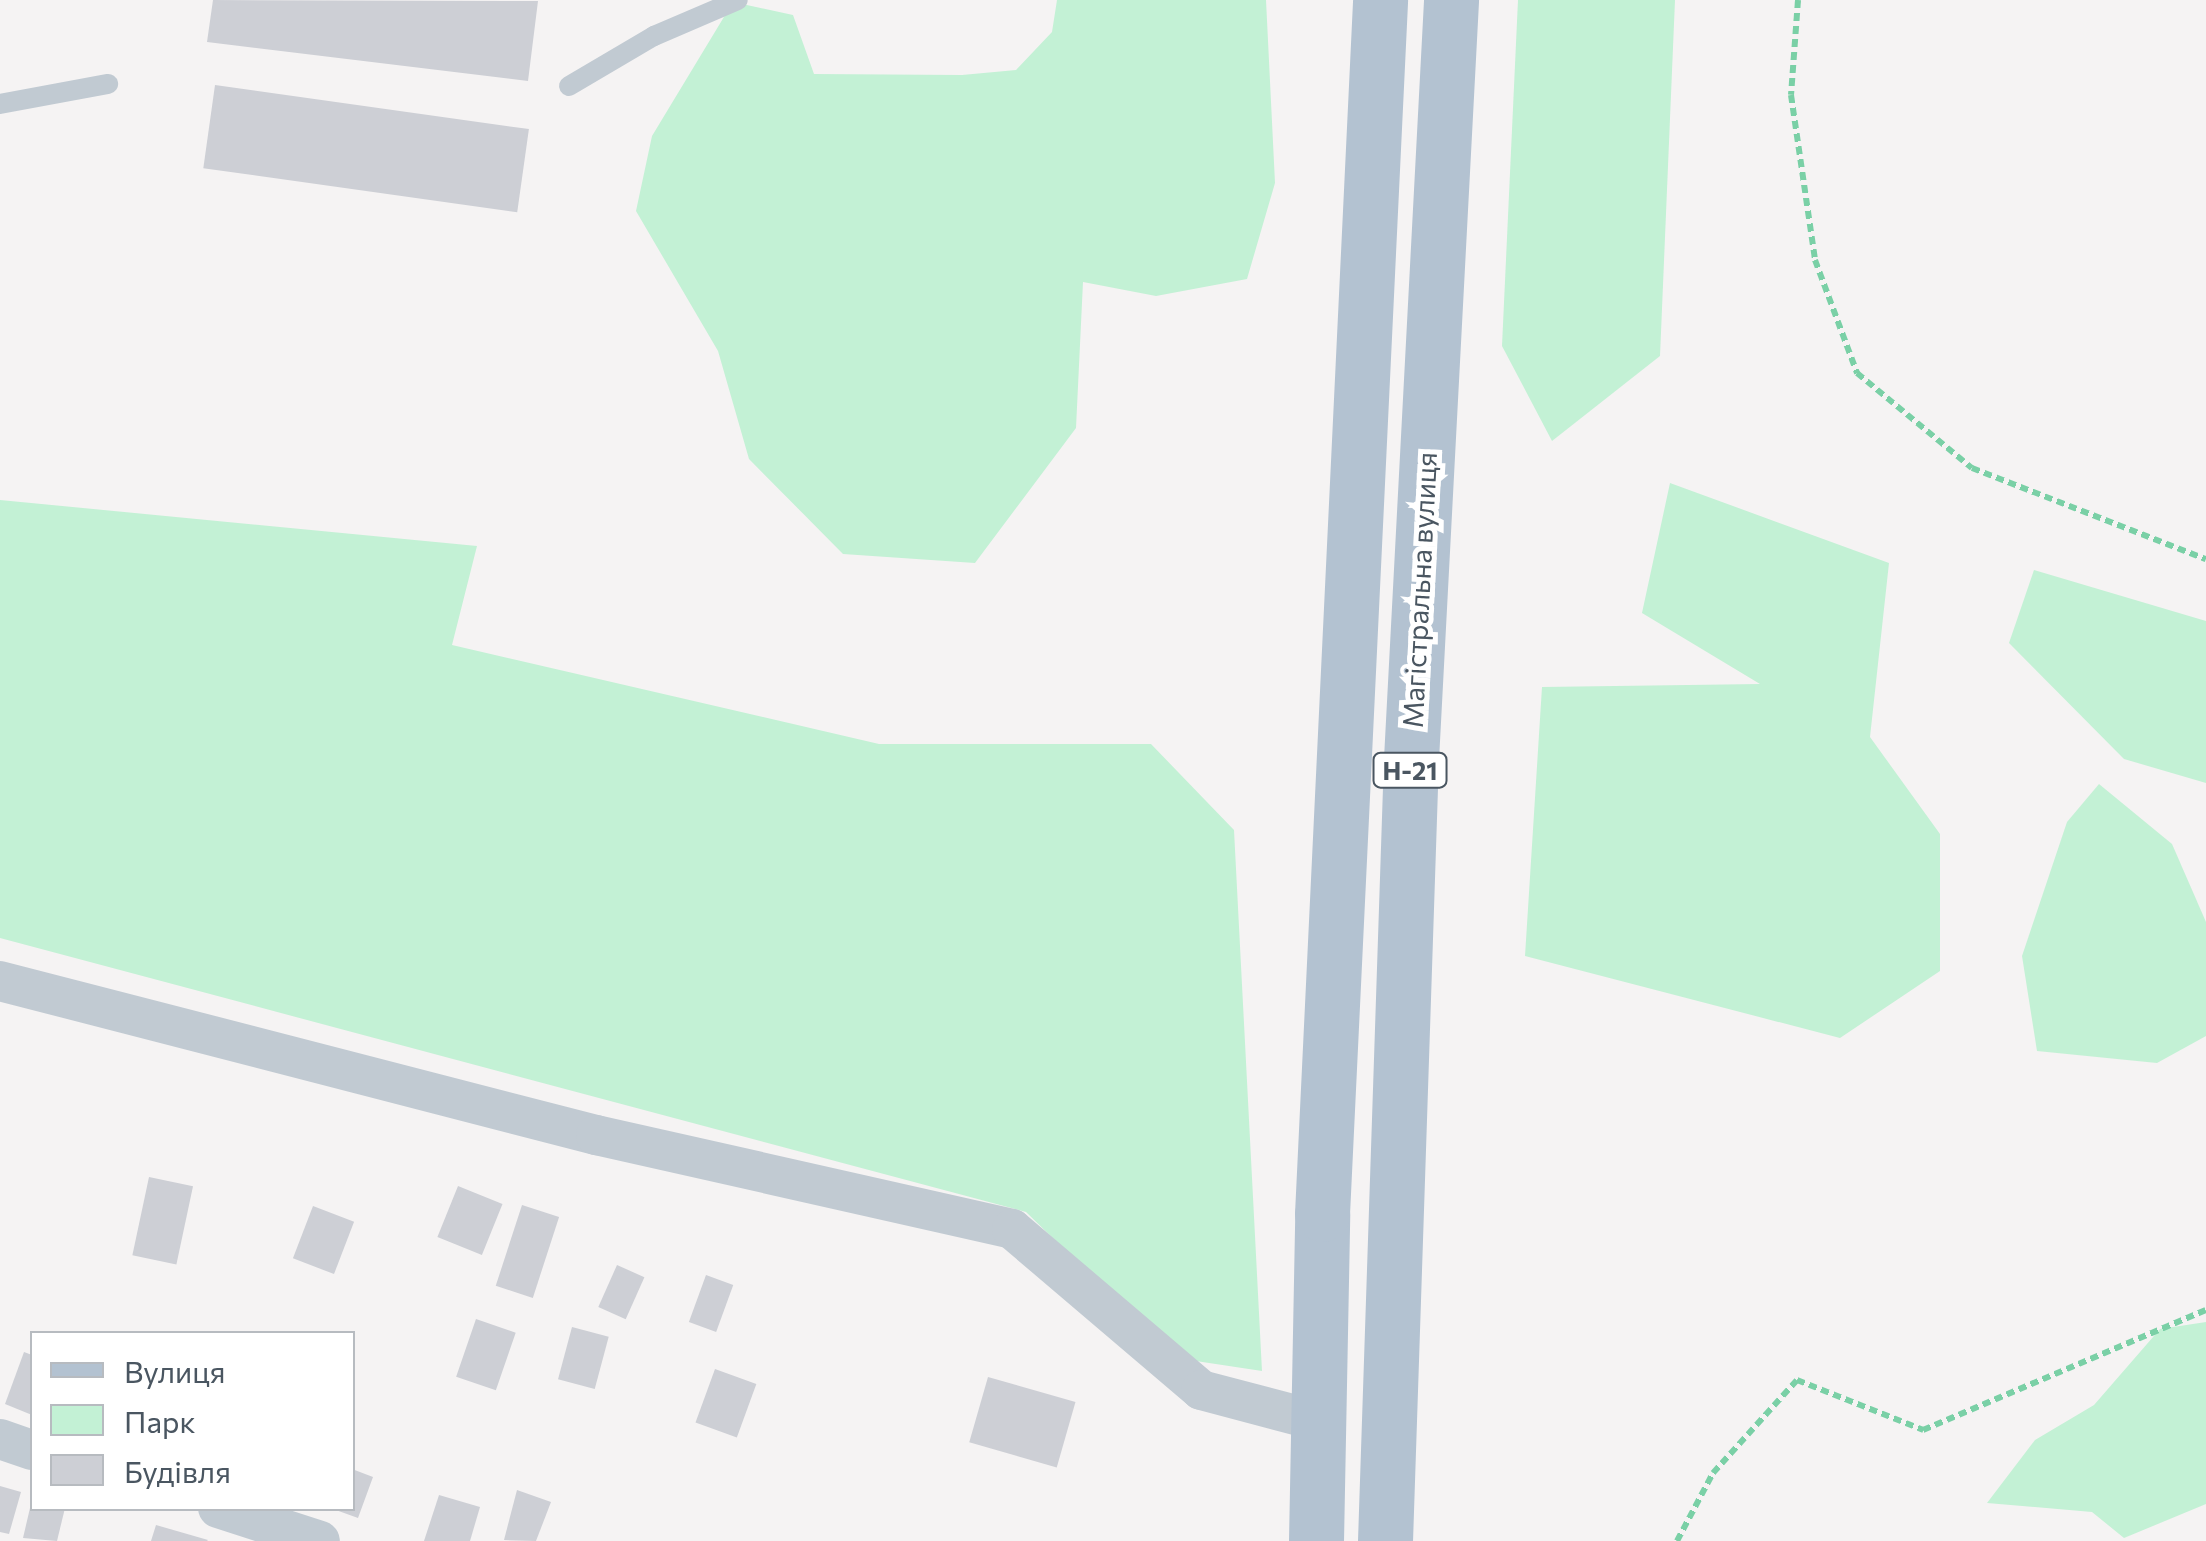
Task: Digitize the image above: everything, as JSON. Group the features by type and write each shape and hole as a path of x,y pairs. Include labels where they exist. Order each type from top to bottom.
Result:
{"main road":[{"name":"Н-21","path":"1316,1541 1331,1008 1380,0"},
{"name":"Магістральна вулиця","path":"1385,1541 1410,759 1450,0"}],"street":[{"path":"0,981 596,1135 1012,1229 1201,1390 1318,1421"},
{"path":"0,1439 30,1449"},
{"path":"227,1511 320,1541"}],"lane":[{"path":"569,86 654,36 738,0"},
{"path":"0,104 108,84"}],"path":[{"path":"1798,0 1792,96 1816,260 1857,373 1972,468 2206,559"},
{"path":"1677,1541 1712,1473 1797,1380 1924,1430 2206,1310"}],"green space":[{"path":"1057,0 1266,0 1275,183 1247,279 1156,296 1083,282 1076,428 975,563 843,554 749,459 718,351 636,211 652,136 733,2 793,15 814,74 962,75 1016,70 1052,32"},
{"path":"1518,0 1675,0 1660,356 1552,441 1502,346"},
{"path":"1670,483 1889,563 1870,737 1940,834 1940,971 1840,1038 1525,956 1542,687 1760,684 1642,613"},
{"path":"0,500 477,546 452,645 879,744 1151,744 1234,830 1262,1371 1176,1358 1026,1212 0,938"},
{"path":"2034,570 2206,621 2206,783 2124,759 2009,643"},
{"path":"2099,784 2172,844 2206,922 2206,1036 2157,1063 2037,1051 2022,956 2067,822"},
{"path":"2206,1322 2206,1504 2124,1538 2092,1512 1987,1503 2035,1440 2094,1405 2160,1329"}],"building":[{"path":"213,0 538,1 528,81 207,42"},
{"path":"215,85 529,129 517,212 203,168"},
{"path":"149,1177 193,1186 176,1265 132,1255"},
{"path":"458,1186 503,1204 482,1255 437,1237"},
{"path":"522,1205 559,1217 533,1298 496,1286"},
{"path":"313,1206 354,1222 334,1274 293,1258"},
{"path":"617,1265 644,1277 626,1319 598,1307"},
{"path":"706,1275 733,1285 716,1332 689,1322"},
{"path":"476,1319 516,1333 496,1390 456,1377"},
{"path":"572,1327 609,1337 595,1389 558,1379"},
{"path":"24,1352 30,1354 30,1414 5,1404"},
{"path":"715,1369 756,1384 737,1438 696,1423"},
{"path":"988,1377 1075,1402 1057,1467 969,1442"},
{"path":"355,1470 373,1477 358,1518 339,1511 355,1511"},
{"path":"0,1486 21,1492 9,1534 0,1532"},
{"path":"517,1490 551,1502 536,1541 504,1540"},
{"path":"439,1495 480,1507 470,1541 424,1541"},
{"path":"30,1508 64,1511 57,1541 23,1538"},
{"path":"156,1525 208,1540 151,1541"}]}
